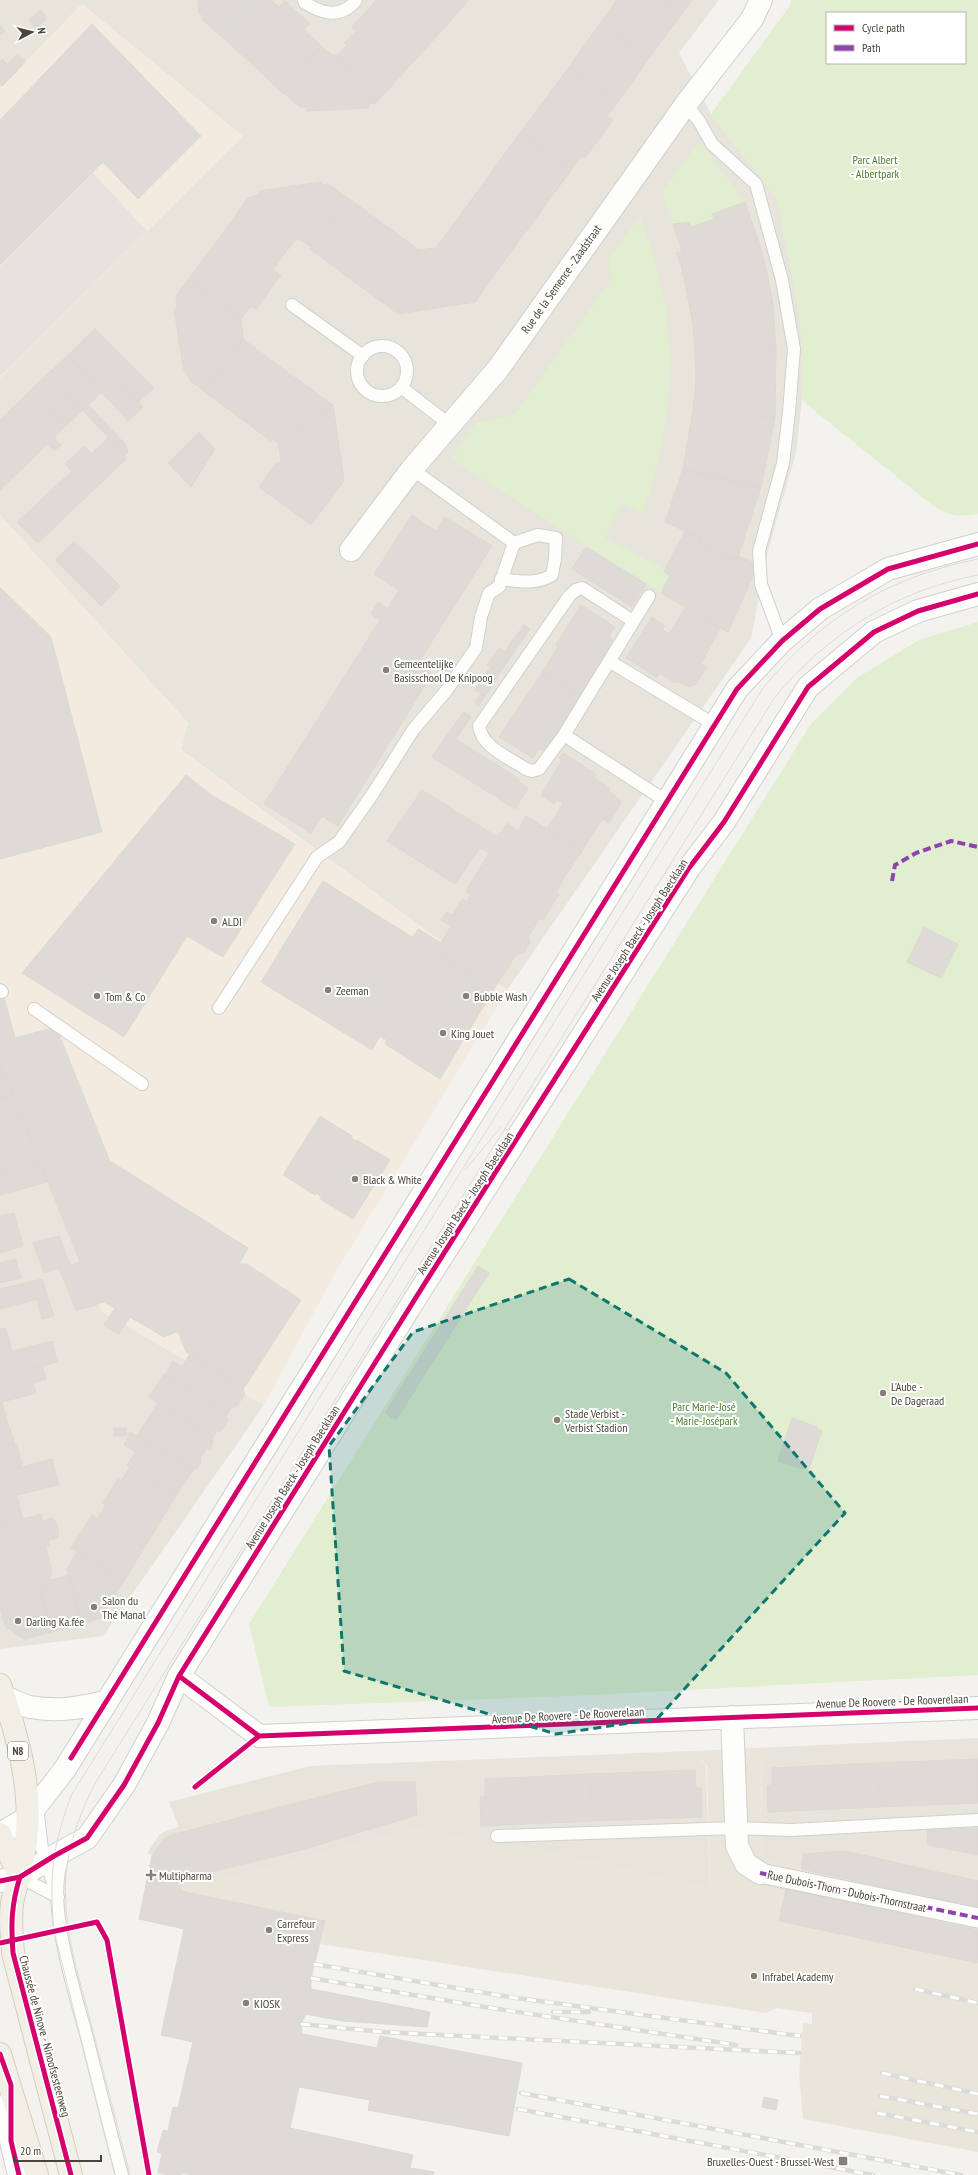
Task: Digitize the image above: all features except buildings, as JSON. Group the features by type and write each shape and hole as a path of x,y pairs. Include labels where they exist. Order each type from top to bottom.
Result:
{"main road":[{"name":"Chaussée de Ninove - Ninoofsesteenweg","path":"2,1691 32,1812 26,1840 10,1879 13,1899 11,1919 13,1953 71,2175"},
{"path":"0,1834 10,1879"},
{"path":"0,2054 11,2085 37,2175"}],"street":[{"name":"Rue de la Semence - Zaadstraat","path":"351,550 412,469 498,369 686,104 752,20 761,0"},
{"path":"0,1834 32,1812 65,1769 105,1702 737,689 782,641 820,609 888,568 978,544"},
{"name":"Avenue Joseph Baeck - Joseph Baecklaan","path":"10,1879 87,1838 124,1785 158,1723 179,1676 425,1283 689,868 724,822 785,721 808,687 874,632 918,611 978,594"},
{"name":"Avenue De Roovere - De Rooverelaan","path":"179,1676 259,1736 978,1708"},
{"path":"2,1691 29,1706 51,1710 78,1709 105,1702"},
{"name":"Rue Dubois-Thorn - Dubois-Thornstraat","path":"732,1717 737,1846 746,1864 760,1873 978,1918"},
{"path":"11,2085 11,2141 19,2175"}],"lane":[{"path":"304,0 305,3 320,13 338,13 356,0"},
{"path":"686,104 699,121 712,144 756,184 782,280 794,349 789,412 784,463 759,551 761,584 782,641"},
{"path":"292,305 363,356"},
{"path":"377,347 388,347 398,352 405,361 407,372 401,387 397,392 387,396 376,396 366,390 359,381 357,370 363,356 367,351 377,347"},
{"path":"401,387 450,425"},
{"path":"412,469 514,543"},
{"path":"501,578 525,582 544,580 552,575 555,559 556,538 538,535 514,543"},
{"path":"220,1008 318,857 339,842 372,796 413,730 446,690 476,648 481,617 489,593 499,588 501,578 514,543"},
{"path":"633,621 582,588 576,590 570,595 479,726 480,733 486,742 532,771 539,769 564,735 649,596"},
{"path":"609,661 715,725"},
{"path":"564,735 666,801"},
{"path":"34,1010 142,1084"},
{"name":"Chaussée de Ninove - Ninoofsesteenweg","path":"32,1812 42,1849 58,1897"},
{"path":"496,1836 736,1828 790,1830 978,1820"},
{"name":"Chaussée de Ninove - Ninoofsesteenweg","path":"70,1847 59,1864 59,1920 122,2175"},
{"path":"10,1879 58,1897"}],"highlighted area":[{"path":"569,1279 726,1373 845,1513 657,1719 556,1734 344,1671 329,1446 413,1332"}],"shaded area":[{"path":"0,0 719,0 679,53 711,114 778,200 800,317 802,349 802,398 796,453 769,547 751,638 507,990 181,750 188,723 0,515 0,378 234,140 177,82 82,4 0,88"},
{"path":"82,4 243,136 0,378 0,88"},
{"path":"93,173 147,231 0,377 0,267"},
{"path":"0,515 188,723 181,751 507,990 334,1275 264,1405 102,1312 0,1026"},
{"path":"0,1026 102,1312 264,1405 103,1636 0,1649"},
{"path":"978,1738 978,1908 763,1860 761,1763 776,1747"},
{"name":"Infrabel Academy","path":"776,1747 761,1763 763,1860 978,1908 978,2152 803,2119 799,2075 803,2023 812,2024 812,2013 776,2008 766,2013 320,1944 325,1921 181,1891 416,1829 513,1850 514,1845 710,1889 707,1766 692,1751"},
{"path":"692,1751 706,1766 710,1889 514,1845 513,1850 416,1829 181,1891 176,1880 165,1876 159,1870 153,1856 147,1853 159,1835 179,1827 169,1802 310,1766"}],"green space":[{"name":"Parc Albert - Albertpark","path":"791,0 978,0 978,514 959,516 944,512 932,505 806,404 802,398 802,349 800,317 778,200 711,114 789,7"},
{"path":"699,141 745,202 712,214 714,219 691,227 689,222 673,224 662,192"},
{"path":"640,216 654,258 664,301 668,328 670,355 667,408 658,461 642,513 621,504 605,538 665,569 664,572 670,575 661,593 451,459 476,423 515,414 612,278 608,260"},
{"name":"Parc Marie-José - Marie-Josépark","path":"978,622 978,1675 570,1696 269,1707 249,1624 811,724 858,677 919,640"}],"tram line":[{"path":"115,2175 54,1931 52,1894 54,1861 60,1829 72,1794 763,688 785,663 808,641 833,621 858,604 886,589 915,577 945,567 978,559"},
{"path":"130,2175 76,1968 66,1912 66,1874 72,1839 94,1785 775,697 818,653 841,634 866,618 919,592 948,582 978,575"},
{"path":"465,1170 501,1127"}],"railway":[{"path":"314,1964 509,1997 800,2036"},
{"path":"311,1978 485,2007 736,2045"},
{"path":"915,1989 978,2003"},
{"path":"553,2012 589,2012"},
{"path":"301,2024 383,2032 799,2053"},
{"path":"882,2073 978,2094"},
{"path":"521,2093 961,2175"},
{"path":"880,2096 978,2114"},
{"path":"518,2109 873,2175"},
{"path":"877,2113 978,2132"}],"marked path":[{"path":"892,881 895,865 916,853 951,841 978,847"},
{"path":"760,1873 978,1918"}],"cycle path":[{"path":"71,1758 737,689 782,641 820,609 888,569 978,544"},
{"path":"0,1881 20,1877 87,1838 124,1785 158,1723 179,1676 425,1283 689,868 724,822 808,687 874,632 918,611 978,594"},
{"path":"179,1676 259,1736 978,1708"},
{"path":"195,1787 259,1736"},
{"path":"20,1877 12,1915 13,1953 71,2175"},
{"path":"0,1943 97,1922 107,1940 149,2175"},
{"path":"0,2054 11,2085 11,2141 19,2175"}],"place":[{"name":"Gemeentelijke Basisschool De Knipoog","path":"386,670"},
{"name":"ALDI","path":"214,921"},
{"name":"Zeeman","path":"328,990"},
{"name":"Tom & Co","path":"97,996"},
{"name":"Bubble Wash","path":"466,996"},
{"name":"King Jouet","path":"443,1033"},
{"name":"Black & White","path":"355,1179"},
{"name":"L'Aube - De Dageraad","path":"883,1393"},
{"name":"Stade Verbist - Verbist Stadion","path":"557,1420"},
{"name":"Salon du Thé Manal","path":"94,1607"},
{"name":"Darling Ka.fée","path":"18,1621"},
{"name":"Multipharma","path":"151,1875"},
{"name":"Carrefour Express","path":"269,1930"},
{"name":"Infrabel Academy","path":"754,1976"},
{"name":"KIOSK","path":"246,2003"},
{"name":"Bruxelles-Ouest - Brussel-West","path":"843,2161"}]}
